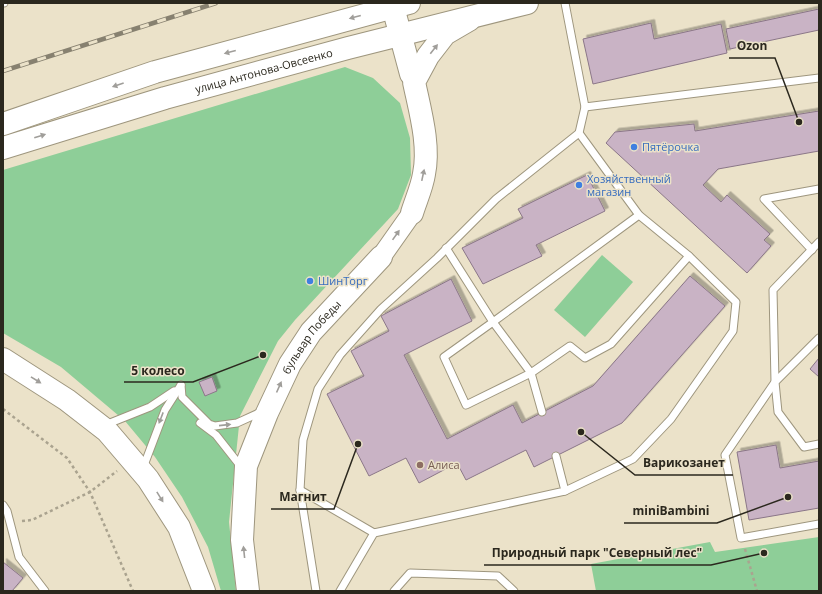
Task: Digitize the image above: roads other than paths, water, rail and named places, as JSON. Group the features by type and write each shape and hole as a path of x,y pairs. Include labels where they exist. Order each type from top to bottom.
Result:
{"main road":[{"name":"улица Антонова-Овсеенко","path":"3,148 165,98 348,48 527,3"},
{"path":"3,124 155,72 401,5"},
{"name":"бульвар Победы","path":"248,591 242,540 246,466 270,407 290,364 311,332 381,257 412,212 425,174 425,153 421,118 412,78 400,36 401,5"},
{"path":"412,78 445,34 479,15"},
{"path":"3,359 68,400 101,426 148,479 179,527 204,591"}],"lane":[{"path":"316,591 300,490 303,440 318,389 340,355 363,327 496,199 579,133 585,107 565,3"},
{"path":"585,107 819,78"},
{"path":"300,490 374,533 565,491 633,459 671,419 734,331 736,302 689,256 639,215 579,133"},
{"path":"812,250 764,199 819,189"},
{"path":"639,215 444,357 466,405 531,373 570,346 585,358 611,344 689,256"},
{"path":"819,242 773,290 775,382 778,412 804,447 819,444"},
{"path":"446,248 493,322 531,373 542,412"},
{"path":"819,338 775,382 725,455 741,538 819,524"},
{"path":"181,385 182,397 185,401 200,418 215,426 237,423 270,407"},
{"path":"101,426 150,407 181,385"},
{"path":"141,471 164,410 181,385"},
{"path":"181,385 179,397 186,410 219,438 246,473"},
{"path":"556,456 565,491"},
{"path":"4,511 10,522 19,557 45,591"},
{"path":"340,591 374,533"},
{"path":"394,591 410,573 498,576 514,591"}],"railway":[{"path":"3,71 216,3"}],"place":[{"name":"Ozon","path":"799,122"},
{"name":"Пятёрочка","path":"634,147"},
{"name":"Хозяйственный магазин","path":"579,185"},
{"name":"ШинТорг","path":"310,281"},
{"name":"5 колесо","path":"263,355"},
{"name":"Варикозанет","path":"581,432"},
{"name":"Магнит","path":"358,444"},
{"name":"Алиса","path":"420,465"},
{"name":"miniBambini","path":"788,497"},
{"name":"Природный парк \"Северный лес\"","path":"764,553"}]}
